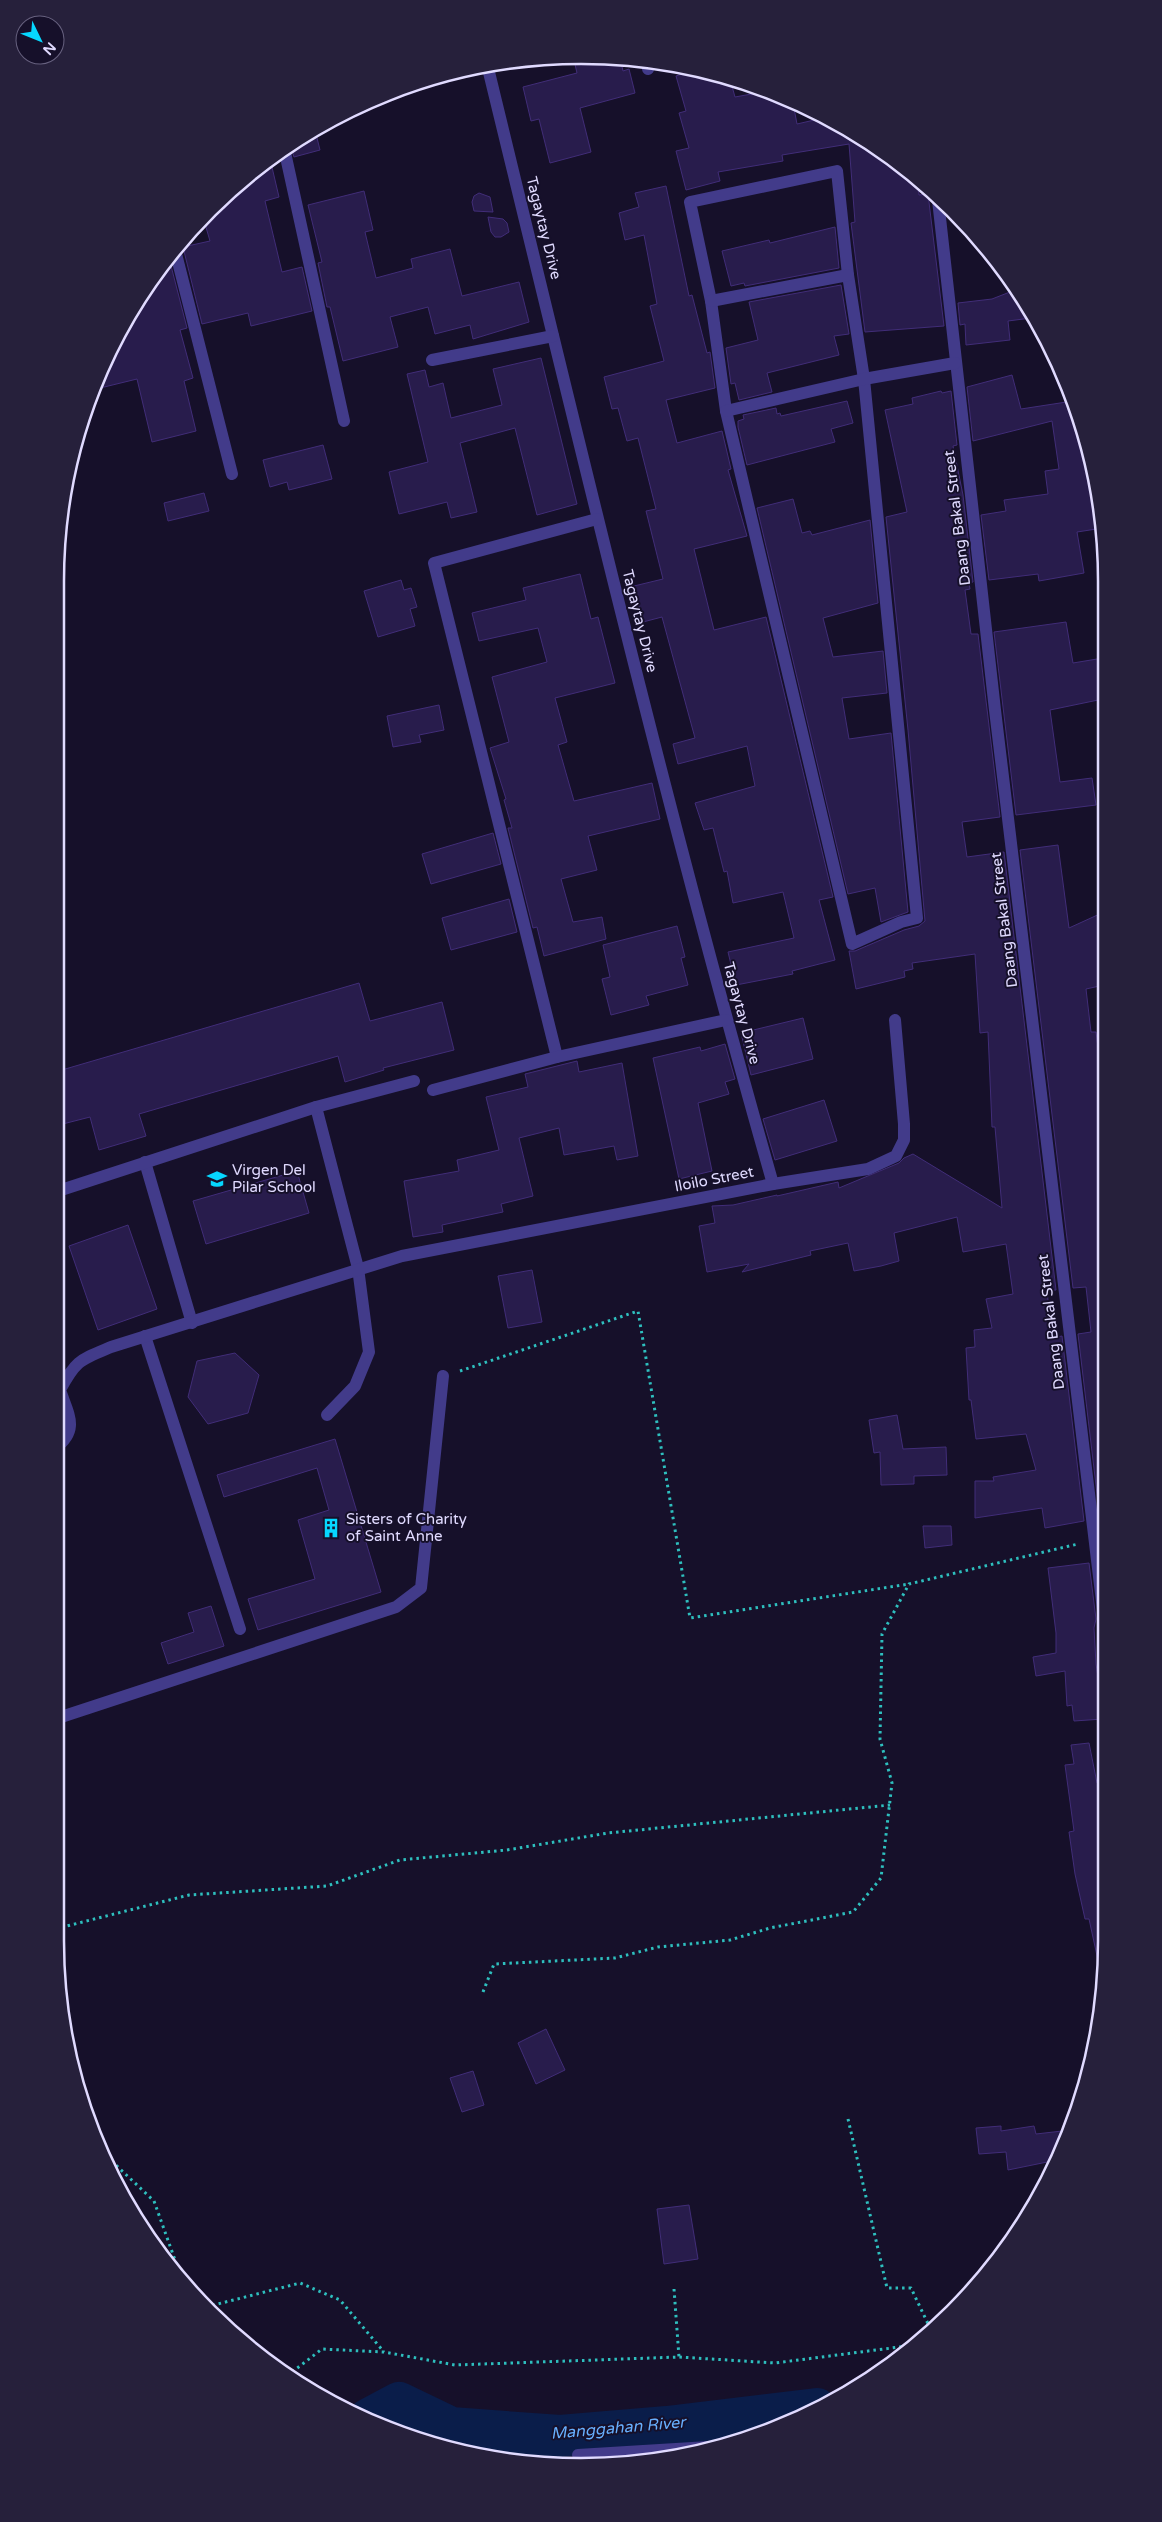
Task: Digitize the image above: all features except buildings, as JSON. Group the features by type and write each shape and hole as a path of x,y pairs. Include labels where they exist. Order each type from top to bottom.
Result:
{"street":[{"name":"Tagaytay Drive","path":"489,72 598,519 726,1020 773,1184"},
{"path":"286,157 344,421"},
{"path":"837,172 848,275 864,379 917,918 901,922 852,944 726,412 711,301 690,202 837,172"},
{"name":"Daang Bakal Street","path":"939,207 955,363 1098,1573"},
{"path":"177,258 232,474"},
{"path":"711,301 848,275"},
{"path":"432,360 553,336"},
{"path":"726,412 864,379 955,363"},
{"path":"557,1057 434,562 598,519"},
{"path":"433,1090 557,1057 726,1020"},
{"name":"Iloilo Street","path":"64,1383 72,1368 87,1357 145,1336 192,1323 358,1268 402,1256 773,1184 868,1169 896,1156 904,1140 895,1020"},
{"path":"64,1189 316,1107 414,1081"},
{"path":"316,1107 358,1268 369,1352 355,1386 327,1415"},
{"path":"145,1162 192,1323"},
{"path":"145,1336 240,1629"},
{"path":"64,1716 396,1606 421,1588 443,1376"},
{"name":"Iloilo Street","path":"64,1401 71,1421 68,1437 64,1440"},
{"path":"578,2455 677,2449"}],"path":[{"path":"443,1376 638,1311 690,1618 909,1584 1094,1541"},
{"path":"483,1992 494,1964 615,1958 658,1947 730,1940 770,1928 853,1912 881,1878 892,1783 880,1739 882,1634 909,1584"},
{"path":"64,1927 189,1894 327,1886 400,1860 507,1850 608,1833 890,1805"},
{"path":"848,2120 887,2288 911,2288 928,2324"},
{"path":"114,2163 154,2201 176,2262"},
{"path":"213,2305 300,2283 340,2300 384,2352"},
{"path":"674,2289 679,2357"},
{"path":"294,2371 322,2349 384,2352 456,2365 679,2357 775,2363 900,2348"}],"waterway":[{"name":"Manggahan River","path":"375,2416 399,2403 451,2428 560,2436 667,2427 795,2412"}],"place":[{"name":"Virgen Del Pilar School","path":"217,1179"},
{"name":"Sisters of Charity of Saint Anne","path":"331,1528"}]}
